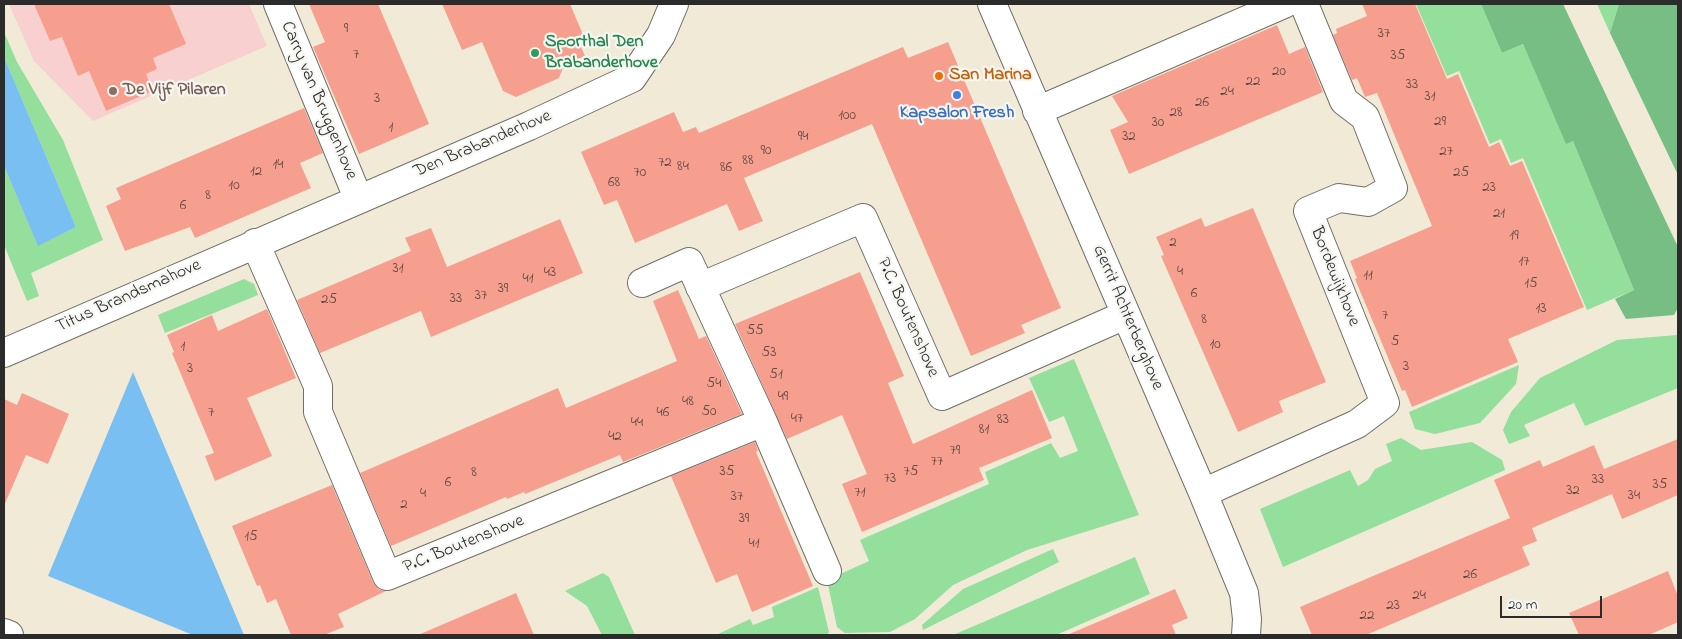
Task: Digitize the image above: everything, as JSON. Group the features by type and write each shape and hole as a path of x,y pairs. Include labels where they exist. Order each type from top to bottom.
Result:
{"street":[{"name":"Carry van Bruggenhove","path":"278,4 358,198"},
{"name":"Den Brabanderhove","path":"255,243 529,126 632,78 661,35 674,4"},
{"name":"Gerrit Achterberghove","path":"992,4 1203,493 1244,593 1247,619 1246,635"},
{"path":"1037,111 1284,4"},
{"name":"Bordewijkhove","path":"1203,493 1357,424 1385,403 1308,211 1339,198 1368,202 1393,188 1365,118 1344,100 1304,4"},
{"name":"P.C. Boutenshove","path":"700,287 863,218 942,396 1125,315"},
{"name":"P.C. Boutenshove","path":"255,243 318,386 318,412 387,576 763,422"},
{"name":"Titus Brandsmahove","path":"4,353 255,243"},
{"path":"642,283 689,262 763,422 827,571"},
{"path":"4,633 9,635"}],"shaded area":[{"name":"De Vijf Pilaren","path":"9,4 249,4 267,46 93,121 34,61"}],"green space":[{"path":"1416,4 1481,4 1502,53 1523,44 1566,143 1573,141 1634,290 1587,310 1523,158 1511,163 1501,139 1490,144 1459,71 1447,76"},
{"path":"1481,4 1563,4 1678,247 1678,308 1674,315 1626,319 1615,299 1634,290 1573,141 1566,144 1523,44 1502,53"},
{"path":"1597,4 1619,4 1610,33"},
{"path":"1619,4 1678,4 1678,175 1610,33"},
{"path":"4,32 17,62 63,140 103,240 31,273 39,296 27,301 4,245 4,166 38,245 76,227 4,57"},
{"path":"244,279 254,284 258,295 165,333 158,315"},
{"path":"1677,335 1678,388 1585,426 1574,403 1524,425 1530,436 1509,444 1503,430 1511,412 1540,378 1617,340"},
{"path":"1074,359 1139,515 1027,550 953,585 915,619 890,632 845,633 837,627 827,580 869,561 860,540 989,484 985,472 1051,443 1060,458 1078,451 1064,416 1049,422 1029,378"},
{"path":"1519,365 1516,384 1480,423 1435,434 1415,429 1409,412"},
{"path":"1401,438 1421,450 1472,442 1502,460 1505,470 1283,567 1260,509 1350,470 1358,486 1368,480 1375,469 1392,461 1386,444"},
{"path":"1053,549 1059,562 923,630 922,625 963,589"},
{"path":"1135,557 1150,594 1056,635 953,635"},
{"path":"603,573 609,577 635,635 602,635 587,606 565,591"},
{"path":"818,587 829,632 827,635 716,635 750,619 753,625 774,617 772,607"}],"water":[{"path":"4,57 76,227 38,246 4,166"},
{"path":"133,372 244,635 193,635 48,576"}],"building":[{"path":"34,4 169,4 186,44 153,58 157,69 146,74 153,91 106,111 89,71 78,76 62,37 50,41"},
{"path":"309,4 378,4 429,124 359,154 313,47 325,42"},
{"name":"Sporthal Den Brabanderhove","path":"442,4 570,4 584,37 578,40 585,56 564,65 559,78 516,97 503,91 482,42 462,50"},
{"path":"1362,4 1415,4 1447,79 1458,74 1489,147 1499,142 1510,166 1522,161 1584,307 1508,339 1518,362 1412,407 1405,390 1402,391 1355,279 1357,278 1350,261 1432,226 1377,93 1365,97 1357,78 1352,80 1333,35 1337,33 1336,29 1367,16"},
{"path":"1277,25 1289,54 1305,47 1323,92 1129,174 1110,130 1128,122 1112,96"},
{"path":"948,42 1061,308 1021,325 1025,333 971,356 872,124 744,178 763,221 739,231 727,204 635,243 617,200 604,205 581,152 674,112 683,132 696,127 699,133 903,47 908,58"},
{"path":"304,108 323,153 300,163 311,188 195,238 190,227 125,251 106,206 121,199 116,188"},
{"path":"1253,208 1326,382 1279,401 1283,412 1238,432 1161,256 1164,255 1156,237 1201,218 1205,227"},
{"path":"560,219 583,273 431,337 421,311 320,353 297,300 411,251 405,238 431,228 447,267"},
{"path":"860,272 904,376 888,383 913,444 1032,390 1052,438 979,468 984,480 862,532 842,484 867,474 842,415 787,439 735,324"},
{"path":"678,290 699,339 706,336 742,414 623,462 620,455 525,494 524,492 507,499 506,497 391,546 360,473 558,388 566,408 677,361 653,301"},
{"path":"267,309 296,378 247,398 272,456 215,481 205,456 214,453 172,353 174,352 167,335 212,315 218,331"},
{"path":"22,393 69,414 48,464 26,455 4,506 4,399 17,405"},
{"path":"1678,439 1678,495 1622,519 1612,494 1532,528 1537,541 1522,547 1530,565 1366,635 1312,635 1300,607 1510,518 1494,480 1540,460 1543,467 1594,445 1604,469"},
{"path":"755,442 758,451 756,452 813,586 752,612 737,574 716,583 671,476"},
{"path":"332,485 373,582 378,589 386,591 338,614 344,627 324,635 291,635 276,599 267,603 260,585 257,586 232,526"},
{"path":"1668,571 1678,596 1678,622 1649,635 1579,635 1569,613"},
{"path":"1175,589 1188,618 1172,625 1176,635 1067,635"},
{"path":"516,593 534,635 418,635"}],"place":[{"name":"Sporthal Den Brabanderhove","path":"535,53"},
{"name":"San Marina","path":"939,76"},
{"name":"De Vijf Pilaren","path":"113,91"},
{"name":"Kapsalon Fresh","path":"957,95"}]}
